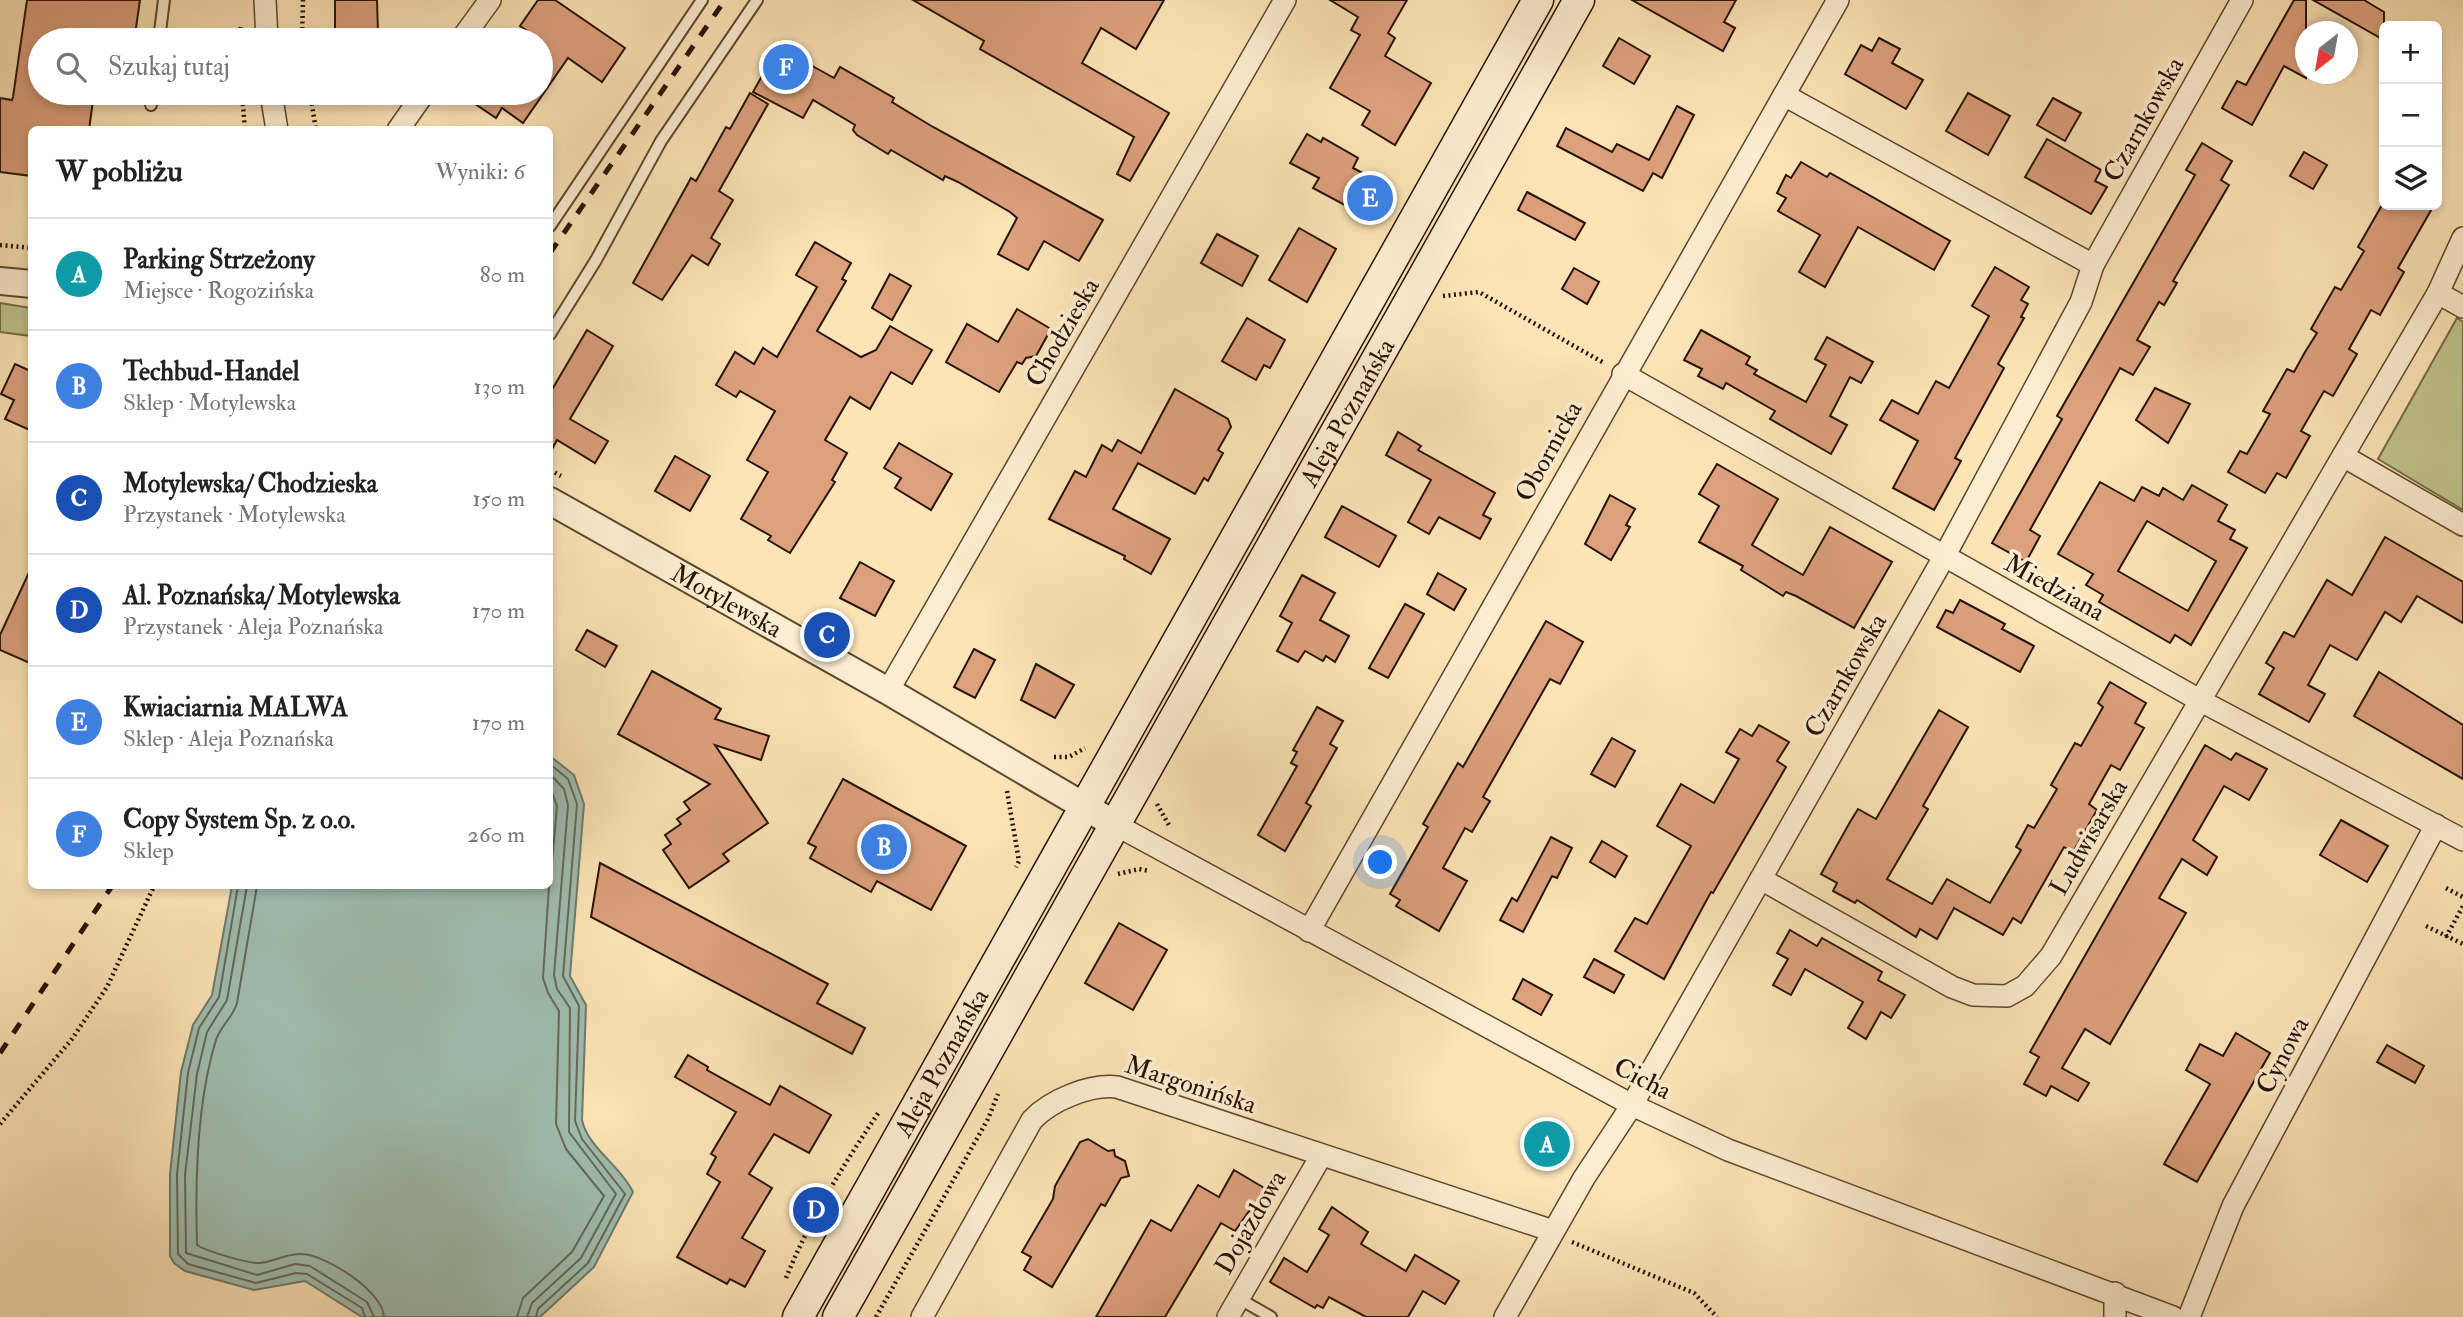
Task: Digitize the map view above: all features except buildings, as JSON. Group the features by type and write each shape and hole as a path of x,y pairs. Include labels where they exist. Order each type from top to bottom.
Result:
{"main road":[{"name":"Aleja Poznańska","path":"797,1317 1538,0"},
{"name":"Aleja Poznańska","path":"838,1317 1578,0"}],"street":[{"path":"265,0 266,28"},
{"path":"469,28 489,0"},
{"name":"Chodzieska","path":"888,691 1285,0"},
{"name":"Obornicka","path":"1309,932 1623,374 1838,0"},
{"name":"Czarnkowska","path":"1505,1317 1553,1231 1632,1104 1944,557 2081,302 2093,265 2242,0"},
{"path":"1784,95 2093,265"},
{"path":"273,105 277,126"},
{"path":"401,126 416,105"},
{"name":"Ludwisarska","path":"1761,878 1952,987 1988,998 2007,996 2025,986 2051,956 2201,701 2438,293 2463,237"},
{"path":"0,281 28,284"},
{"path":"2438,293 2463,307"},
{"name":"Miedziana","path":"1623,374 2201,701 2463,840"},
{"path":"2343,456 2463,525"},
{"name":"Motylewska","path":"553,503 888,691 1085,806"},
{"path":"1085,806 1116,825"},
{"name":"Cicha","path":"1116,825 1309,932 1632,1104 1728,1150 2173,1317"},
{"name":"Cynowa","path":"2189,1317 2233,1206 2436,825"},
{"name":"Margonińska","path":"922,1317 1032,1120 1050,1106 1095,1087 1117,1087 1553,1231"},
{"name":"Dojazdowa","path":"1228,1317 1321,1156"},
{"path":"2115,1293 2115,1317"}],"lane":[{"path":"160,28 164,0"},
{"path":"553,222 702,0"},
{"path":"553,329 596,260 661,141 757,0"},
{"path":"1238,1298 1271,1317"}],"path":[{"path":"302,28 303,0"},
{"path":"243,105 245,126"},
{"path":"312,105 315,126"},
{"path":"0,245 28,248"},
{"path":"1442,296 1479,292 1623,374"},
{"path":"1005,793 1019,860 1013,875"},
{"path":"2446,888 2463,897"},
{"path":"0,1124 72,1039 107,987 153,889"},
{"path":"2446,937 2463,906"},
{"path":"2427,926 2463,944"},
{"path":"782,1287 800,1242 841,1169 886,1102"},
{"path":"1553,1231 1694,1293 1717,1317"}],"green space":[{"path":"0,303 28,308 28,336 0,332"},
{"path":"2457,318 2463,322 2463,510 2378,459"}],"water":[{"path":"553,758 574,775 584,804 570,976 586,1005 582,1120 591,1139 633,1192 594,1267 540,1317 362,1317 305,1281 254,1290 185,1271 174,1263 170,1256 170,1174 181,1072 193,1025 212,995 231,889 553,889"}],"railway":[{"path":"553,249 725,0"},
{"path":"0,1053 110,889"}],"place":[{"name":"Copy System Sp. z o.o.","path":"786,67"},
{"name":"Kwiaciarnia MALWA","path":"1370,198"},
{"name":"Motylewska/ Chodzieska","path":"827,635"},
{"name":"Techbud-Handel","path":"884,847"},
{"name":"Parking Strzeżony","path":"1547,1144"},
{"name":"Al. Poznańska/ Motylewska","path":"816,1210"}]}
